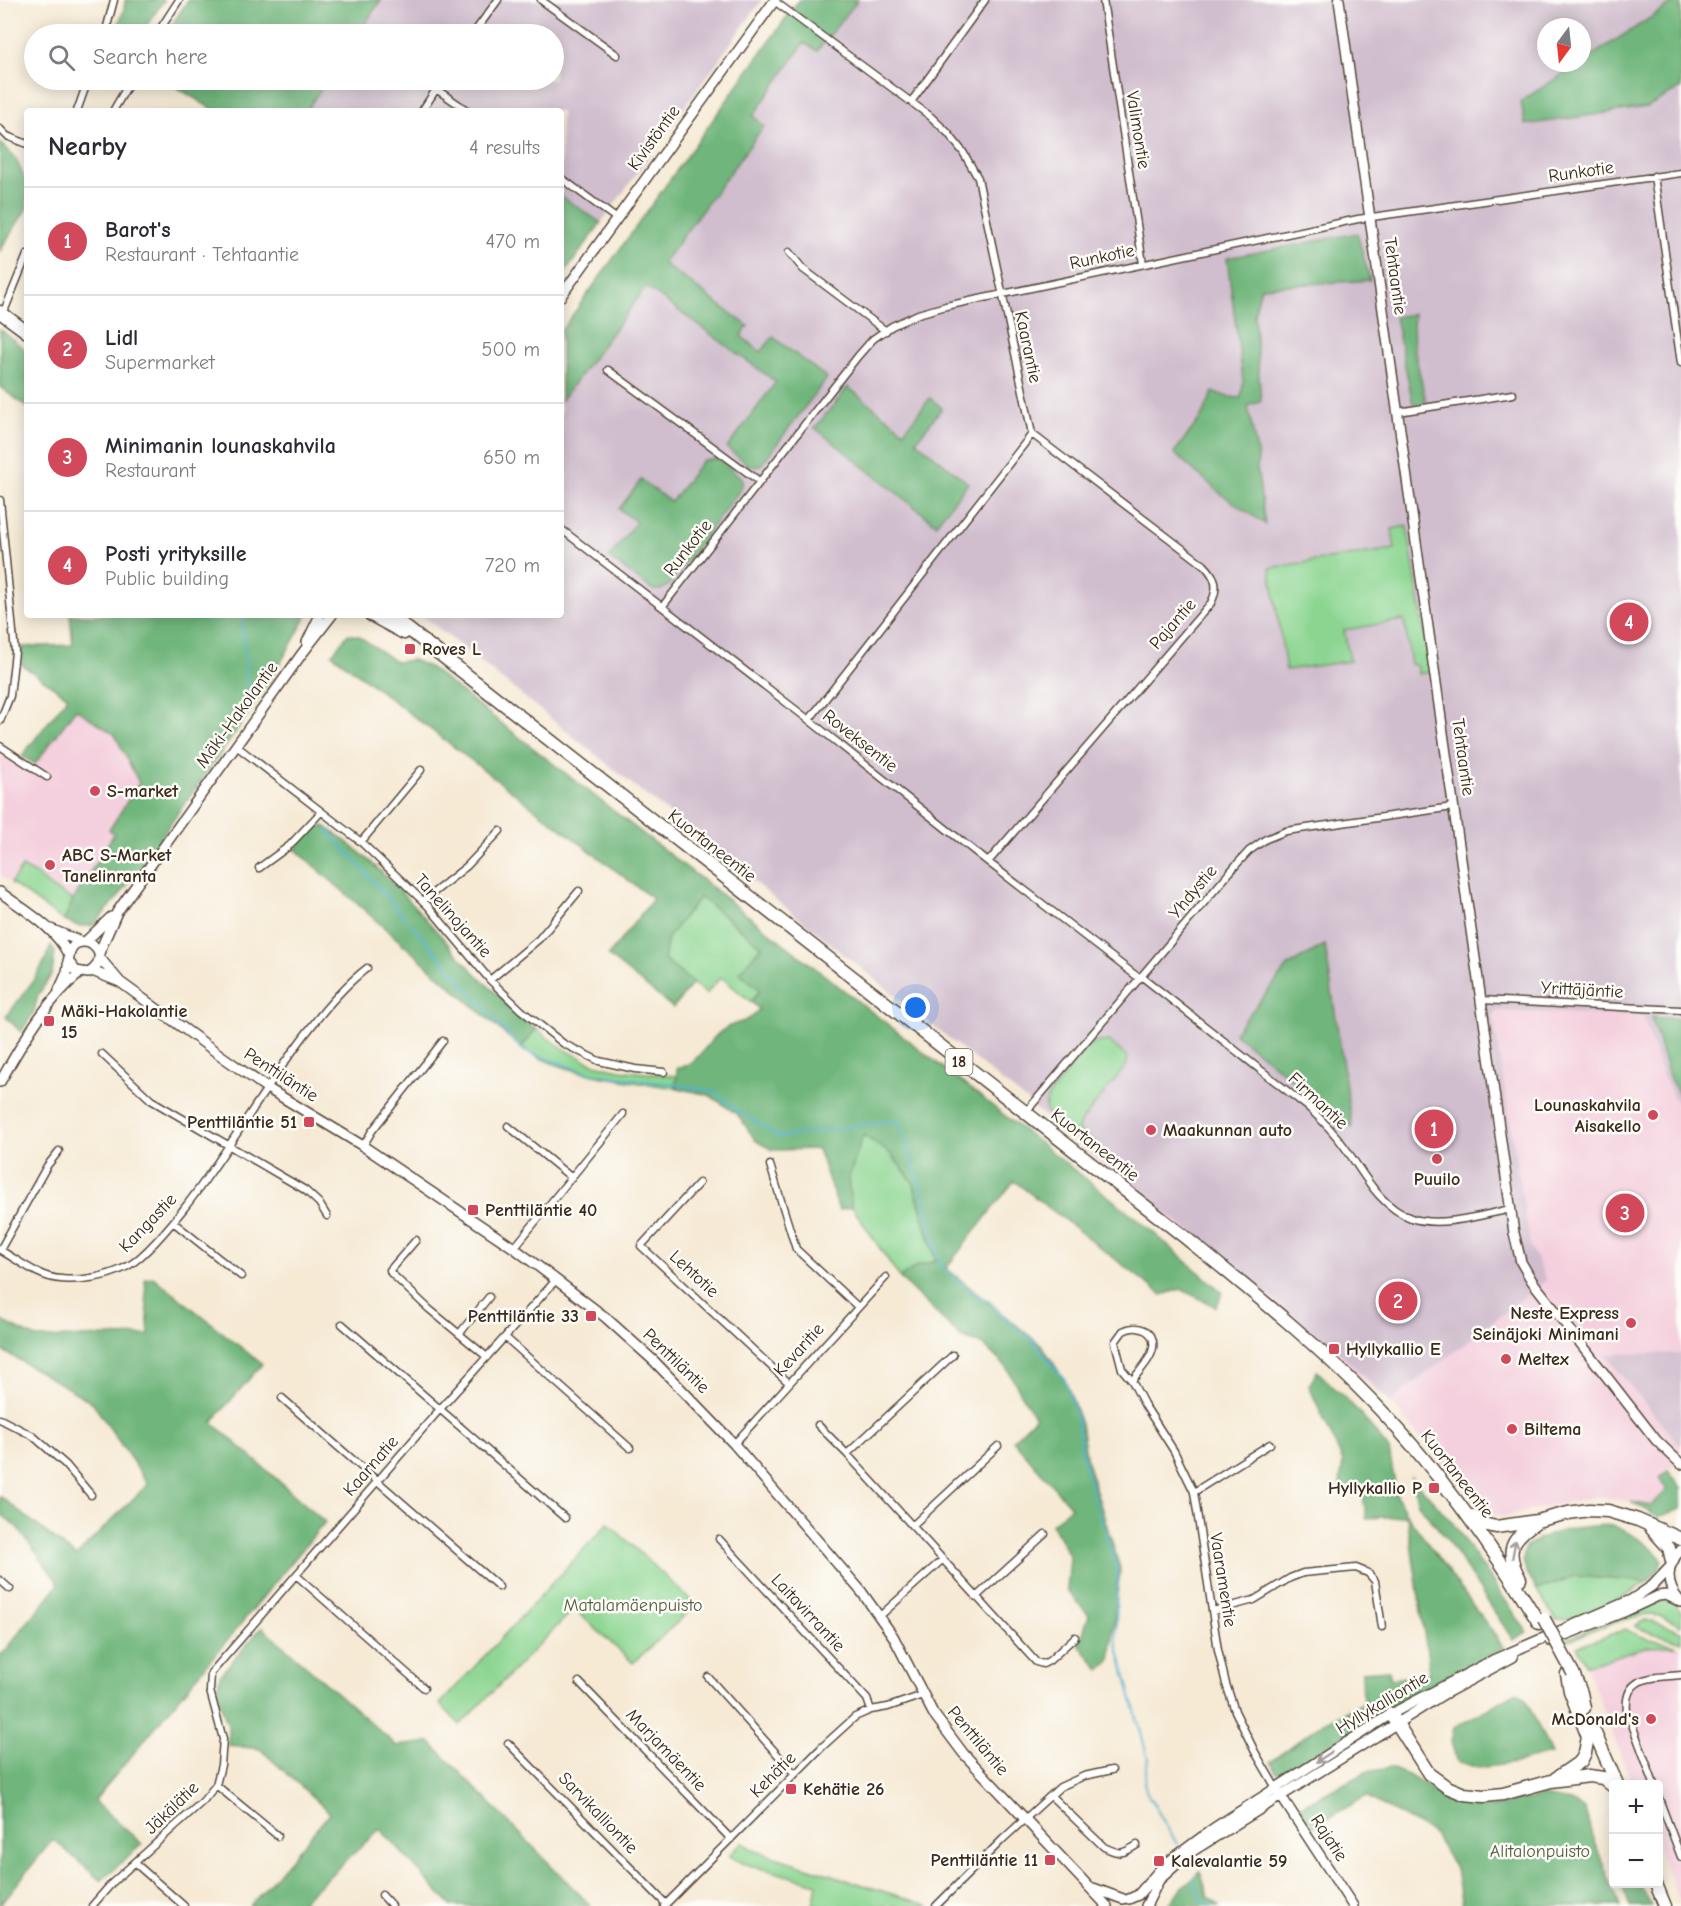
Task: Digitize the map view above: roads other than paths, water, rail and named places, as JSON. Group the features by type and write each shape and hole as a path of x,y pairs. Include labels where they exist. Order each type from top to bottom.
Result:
{"highway":[{"path":"1,313 24,330"},
{"name":"Kuortaneentie","path":"376,618 427,646"},
{"name":"Kuortaneentie","path":"394,618 1024,1114 1186,1238 1277,1312 1371,1400 1408,1440 1463,1508 1542,1621 1570,1673 1615,1780"},
{"path":"1463,1508 1490,1527 1537,1521 1589,1510 1623,1514 1681,1539"},
{"path":"1537,1521 1522,1531 1516,1539 1512,1546 1511,1556 1512,1565 1542,1621"},
{"path":"1649,1526 1669,1548 1671,1564"},
{"path":"1551,1781 1581,1761 1587,1747 1588,1737 1570,1691 1570,1673"},
{"path":"1394,1719 1429,1774 1447,1787 1464,1794 1484,1796 1503,1794 1551,1781 1598,1776 1609,1782"},
{"path":"1658,1888 1665,1906"}],"street":[{"path":"109,24 114,0"},
{"path":"163,24 179,0"},
{"path":"480,24 498,0"},
{"path":"541,0 617,55"},
{"name":"Kaarantie","path":"774,0 930,116 963,152 978,178 1032,434"},
{"name":"Kivistöntie","path":"564,292 774,0"},
{"path":"911,102 985,0"},
{"name":"Valimontie","path":"1103,0 1143,264"},
{"name":"Tehtaantie","path":"1339,0 1511,1209 1521,1262 1532,1281 1656,1440 1681,1464"},
{"path":"78,108 84,90"},
{"path":"115,108 125,90"},
{"path":"424,108 435,90"},
{"path":"439,90 464,108"},
{"path":"0,129 7,136 24,143"},
{"name":"Runkotie","path":"662,607 858,356 873,339 918,314 1001,294 1370,217 1681,173"},
{"path":"1654,176 1681,363"},
{"path":"564,180 617,219"},
{"path":"789,252 803,269 886,331"},
{"path":"1,313 24,262"},
{"path":"608,370 759,481"},
{"path":"1398,412 1513,394"},
{"path":"809,720 1032,434"},
{"name":"Pajantie","path":"988,862 1204,612 1215,595 1216,584 1213,574 1204,565 1032,434"},
{"path":"0,500 15,652 10,696 0,721"},
{"name":"Roveksentie","path":"564,531 809,720 988,862 1140,977"},
{"path":"0,582 9,582"},
{"name":"Mäki-Hakolantie","path":"301,655 319,618"},
{"name":"Mäki-Hakolantie","path":"84,942 117,912 235,745 330,618"},
{"name":"Tanelinojantie","path":"235,745 361,842 423,901 490,980 521,1010 564,1044 599,1061 635,1069 664,1072"},
{"path":"0,746 46,777"},
{"path":"361,842 421,770"},
{"name":"Yhdystie","path":"1024,1114 1249,851 1266,839 1286,831 1454,807"},
{"path":"259,868 289,846 321,812"},
{"path":"423,901 467,866 500,831"},
{"path":"490,980 539,939 579,891"},
{"path":"0,892 46,927 63,945 72,968 80,973"},
{"name":"Mäki-Hakolantie","path":"99,955 117,912"},
{"path":"46,927 94,946 99,955 96,967 92,971 80,973 57,994"},
{"path":"0,1082 57,994 66,973 68,958 73,946 84,942"},
{"name":"Penttiläntie","path":"99,955 120,982"},
{"name":"Kangastie","path":"0,1250 40,1273 60,1279 93,1278 125,1268 154,1243 173,1222 206,1181 298,1043 336,994 367,968"},
{"name":"Penttiläntie","path":"92,971 120,982 267,1088 363,1146 514,1248 605,1317 654,1361 734,1444 839,1563 893,1636 923,1695 944,1729 963,1753 1107,1906"},
{"name":"Firmantie","path":"1140,977 1309,1108 1327,1125 1369,1184 1396,1210 1412,1218 1432,1221 1456,1220 1511,1209"},
{"name":"Yrittäjäntie","path":"1481,1000 1681,1010"},
{"path":"363,1146 372,1131 443,1041"},
{"path":"102,1054 151,1100 305,1190 319,1203 327,1216"},
{"path":"514,1248 623,1114"},
{"path":"508,1126 572,1178"},
{"path":"0,1250 47,1166 59,1151"},
{"path":"770,1165 796,1249 858,1307"},
{"name":"Lehtotie","path":"699,1183 641,1246 789,1383"},
{"path":"173,1222 241,1276"},
{"path":"416,1240 390,1270 391,1273 429,1309 487,1357"},
{"name":"Kevaritie","path":"734,1444 886,1277"},
{"name":"Kaarnatie","path":"211,1673 440,1409 556,1280"},
{"path":"460,1333 489,1298"},
{"path":"342,1324 565,1518"},
{"name":"Vaaramentie","path":"1132,1381 1146,1363 1153,1349 1153,1339 1146,1330 1138,1327 1123,1331 1115,1342 1122,1369 1132,1381 1174,1451 1194,1492 1218,1650 1226,1684 1235,1711 1276,1788"},
{"path":"505,1336 630,1448"},
{"path":"847,1454 953,1355"},
{"path":"282,1398 499,1587"},
{"path":"0,1419 33,1436 66,1465 91,1495"},
{"path":"818,1425 847,1454 1035,1662 1043,1664 1049,1661 1076,1637"},
{"path":"1194,1492 1270,1444"},
{"path":"912,1526 998,1446"},
{"path":"976,1597 1044,1534"},
{"name":"Laitavirrantie","path":"719,1539 867,1699 871,1710"},
{"name":"Hyllykalliontie","path":"1113,1906 1138,1895 1164,1865 1214,1828 1276,1788 1493,1660 1630,1600 1652,1586 1681,1550"},
{"path":"880,1616 942,1560"},
{"path":"1671,1564 1670,1586 1681,1602"},
{"path":"1213,1611 1254,1600 1290,1578 1303,1573 1356,1568 1368,1573 1375,1581 1382,1627"},
{"path":"296,1575 424,1688"},
{"path":"0,1580 10,1589"},
{"name":"Hyllykalliontie","path":"1146,1906 1160,1880 1188,1854 1282,1797 1394,1719 1532,1648 1658,1596 1666,1595 1681,1602"},
{"name":"Jäkälätie","path":"92,1906 112,1883 203,1801 216,1785 221,1765 223,1739 210,1691 211,1673"},
{"path":"1652,1780 1627,1711 1626,1700 1634,1685 1640,1680 1681,1675"},
{"path":"708,1677 795,1774"},
{"name":"Marjamäentie","path":"579,1682 731,1839"},
{"name":"Kehätie","path":"665,1905 839,1730 855,1717 871,1710 888,1707 923,1695"},
{"name":"Sarvikalliontie","path":"508,1743 665,1905"},
{"path":"936,1906 1051,1796 1073,1780 1112,1770"},
{"path":"216,1785 278,1836"},
{"name":"Rajatie","path":"1276,1788 1353,1906"},
{"path":"1051,1796 1104,1848 1124,1853 1137,1845"},
{"path":"1663,1807 1681,1857"},
{"path":"135,1863 184,1906"},
{"name":"Penttiläntie","path":"1091,1888 1140,1906"},
{"path":"382,1895 392,1906"}],"waterway":[{"path":"242,618 249,710"},
{"path":"328,830 406,919"},
{"path":"411,924 524,1051 589,1073 638,1080"},
{"path":"642,1081 674,1084 715,1092 738,1111 780,1137 898,1120 920,1183 941,1267 972,1292 989,1301 1015,1328 1031,1338 1065,1380 1077,1420 1084,1463 1117,1569 1116,1640 1148,1759 1144,1783 1147,1793 1177,1844"},
{"path":"1193,1878 1201,1899 1212,1906"}],"place":[{"name":"Posti yrityksille","path":"1629,622"},
{"name":"Roves L","path":"410,649"},
{"name":"S-market","path":"95,791"},
{"name":"ABC S-Market Tanelinranta","path":"50,865"},
{"name":"Mäki-Hakolantie 15","path":"49,1021"},
{"name":"Lounaskahvila Aisakello","path":"1653,1115"},
{"name":"Penttiläntie 51","path":"309,1122"},
{"name":"Barot's","path":"1434,1129"},
{"name":"Maakunnan auto","path":"1151,1130"},
{"name":"Puuilo","path":"1437,1159"},
{"name":"Penttiläntie 40","path":"473,1210"},
{"name":"Minimanin lounaskahvila","path":"1625,1213"},
{"name":"Lidl","path":"1398,1301"},
{"name":"Penttiläntie 33","path":"591,1316"},
{"name":"Neste Express Seinäjoki Minimani","path":"1631,1323"},
{"name":"Hyllykallio E","path":"1334,1349"},
{"name":"Meltex","path":"1506,1359"},
{"name":"Biltema","path":"1512,1429"},
{"name":"Hyllykallio P","path":"1434,1488"},
{"name":"McDonald's","path":"1651,1719"},
{"name":"Kehätie 26","path":"791,1789"},
{"name":"Penttiläntie 11","path":"1050,1860"},
{"name":"Kalevalantie 59","path":"1159,1861"}],"park label":[{"name":"Matalamäenpuisto","path":"633,1605"},
{"name":"Alitalonpuisto","path":"1540,1851"}]}
